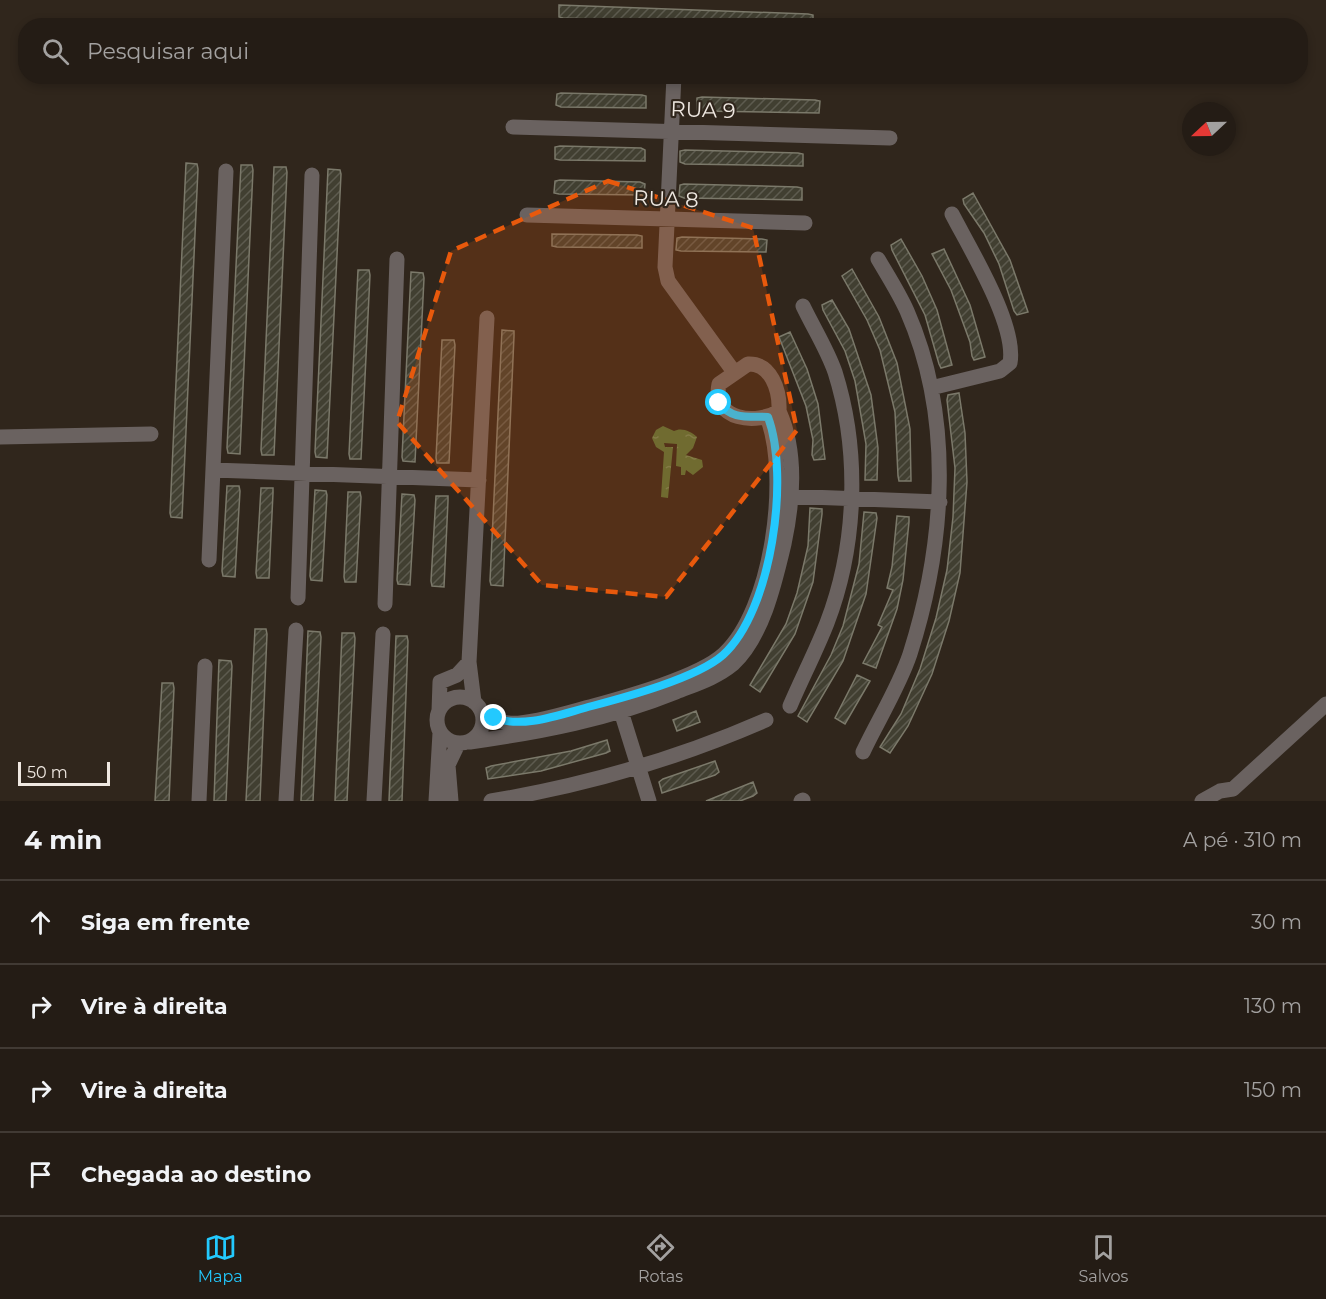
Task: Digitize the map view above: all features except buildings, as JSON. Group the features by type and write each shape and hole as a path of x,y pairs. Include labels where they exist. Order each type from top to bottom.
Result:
{"street":[{"path":"674,84 664,267 668,281 734,372"},
{"name":"RUA 9","path":"513,127 890,138"},
{"path":"209,560 225,171"},
{"path":"298,598 312,175"},
{"path":"931,388 1000,371 1010,363 1012,350 992,290 952,214"},
{"name":"RUA 8","path":"527,215 805,223"},
{"path":"385,604 397,259"},
{"path":"863,752 909,656 933,565 939,502 935,407 926,364 906,311 878,259"},
{"path":"790,706 828,622 846,554 851,499 850,435 834,370 803,306"},
{"path":"451,801 448,765 464,743 479,735 483,725 469,662 487,318"},
{"path":"440,733 448,741 464,743 558,729 619,706 715,677 734,663 748,644 773,593 790,515 784,496 792,476 785,425 773,414 734,416 726,413 716,395 719,384 748,364 758,364 768,370 780,399 773,414"},
{"path":"0,437 151,434"},
{"path":"213,470 479,480"},
{"path":"784,496 939,502"},
{"path":"286,801 296,630"},
{"path":"374,801 383,634"},
{"path":"436,801 440,733 436,722 439,711 440,682 457,675 469,662"},
{"path":"199,801 205,666"},
{"path":"439,711 445,702 456,697 467,698 478,708 509,724 619,706"},
{"path":"1202,801 1220,791 1231,795 1326,704"},
{"path":"619,706 648,801"},
{"path":"491,801 559,789 638,768 706,746 766,720"}],"highlighted area":[{"path":"608,181 753,228 797,430 666,597 542,585 397,422 451,251"}],"water":[{"path":"663,426 674,431 686,430 697,437 693,448 686,455 702,460 703,467 693,475 686,470 685,475 681,475 681,467 676,466 677,444 664,443 665,447 673,447 668,498 661,497 664,452 656,447 652,438 656,430"}],"route":[{"path":"494,718 509,724 554,716 632,694 706,666 723,655 738,637 761,588 777,514 778,476 773,431 768,417 734,416 726,413 719,403"}]}
